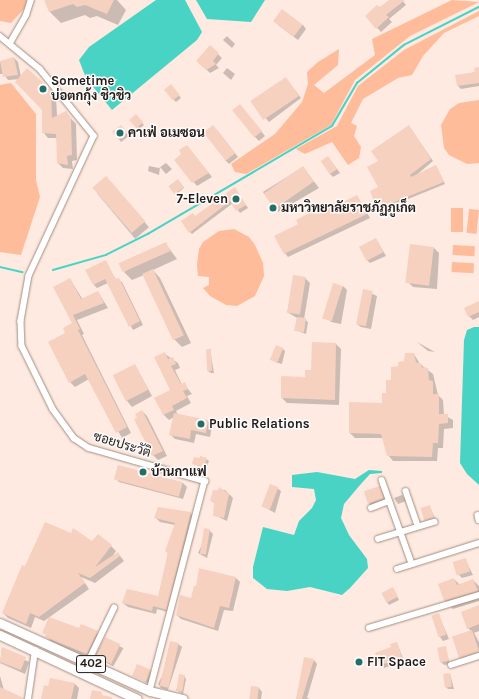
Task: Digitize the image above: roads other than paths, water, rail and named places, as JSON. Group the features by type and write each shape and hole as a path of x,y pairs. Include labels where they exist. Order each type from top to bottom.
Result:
{"main road":[{"name":"402","path":"0,623 150,691 183,699"},
{"name":"402","path":"0,635 137,699"}],"street":[{"path":"0,36 10,43 26,15 31,0"},
{"name":"ซอยประวัติ","path":"10,43 40,69 94,136 29,276 21,321 22,346 53,409 74,438 89,448 205,481 150,691"},
{"path":"382,480 412,564"},
{"path":"406,491 418,526"},
{"path":"371,508 389,501"},
{"path":"378,539 434,522"},
{"path":"397,569 479,543"},
{"path":"369,628 479,595"},
{"path":"88,662 114,608"},
{"path":"28,699 35,651"},
{"path":"451,665 479,656"}],"water":[{"path":"156,0 185,0 202,32 197,40 112,110 86,78 79,60 89,47"},
{"path":"196,0 265,0 251,22 207,19"},
{"path":"474,327 479,327 479,485 467,474 460,463 464,340 467,330"},
{"path":"369,470 382,471 382,473 370,474 344,504 341,518 349,535 367,559 368,568 350,588 342,595 310,587 287,591 267,589 253,578 253,567 263,527 294,535 299,521 312,508 316,500 314,489 292,487 292,475 317,472 355,479"}],"waterway":[{"path":"53,270 106,255 148,234 332,126 357,83 404,45 479,7"},
{"path":"0,267 22,272"}],"place":[{"name":"Sometime บ่อตกกุ้ง ชิวชิว","path":"43,89"},
{"name":"คาเฟ่ อเมซอน","path":"120,133"},
{"name":"7-Eleven","path":"236,199"},
{"name":"มหาวิทยาลัยราชภัฏภูเก็ต","path":"273,208"},
{"name":"Public Relations","path":"201,424"},
{"name":"บ้านกาแฟ","path":"143,472"},
{"name":"FIT Space","path":"359,662"}]}
